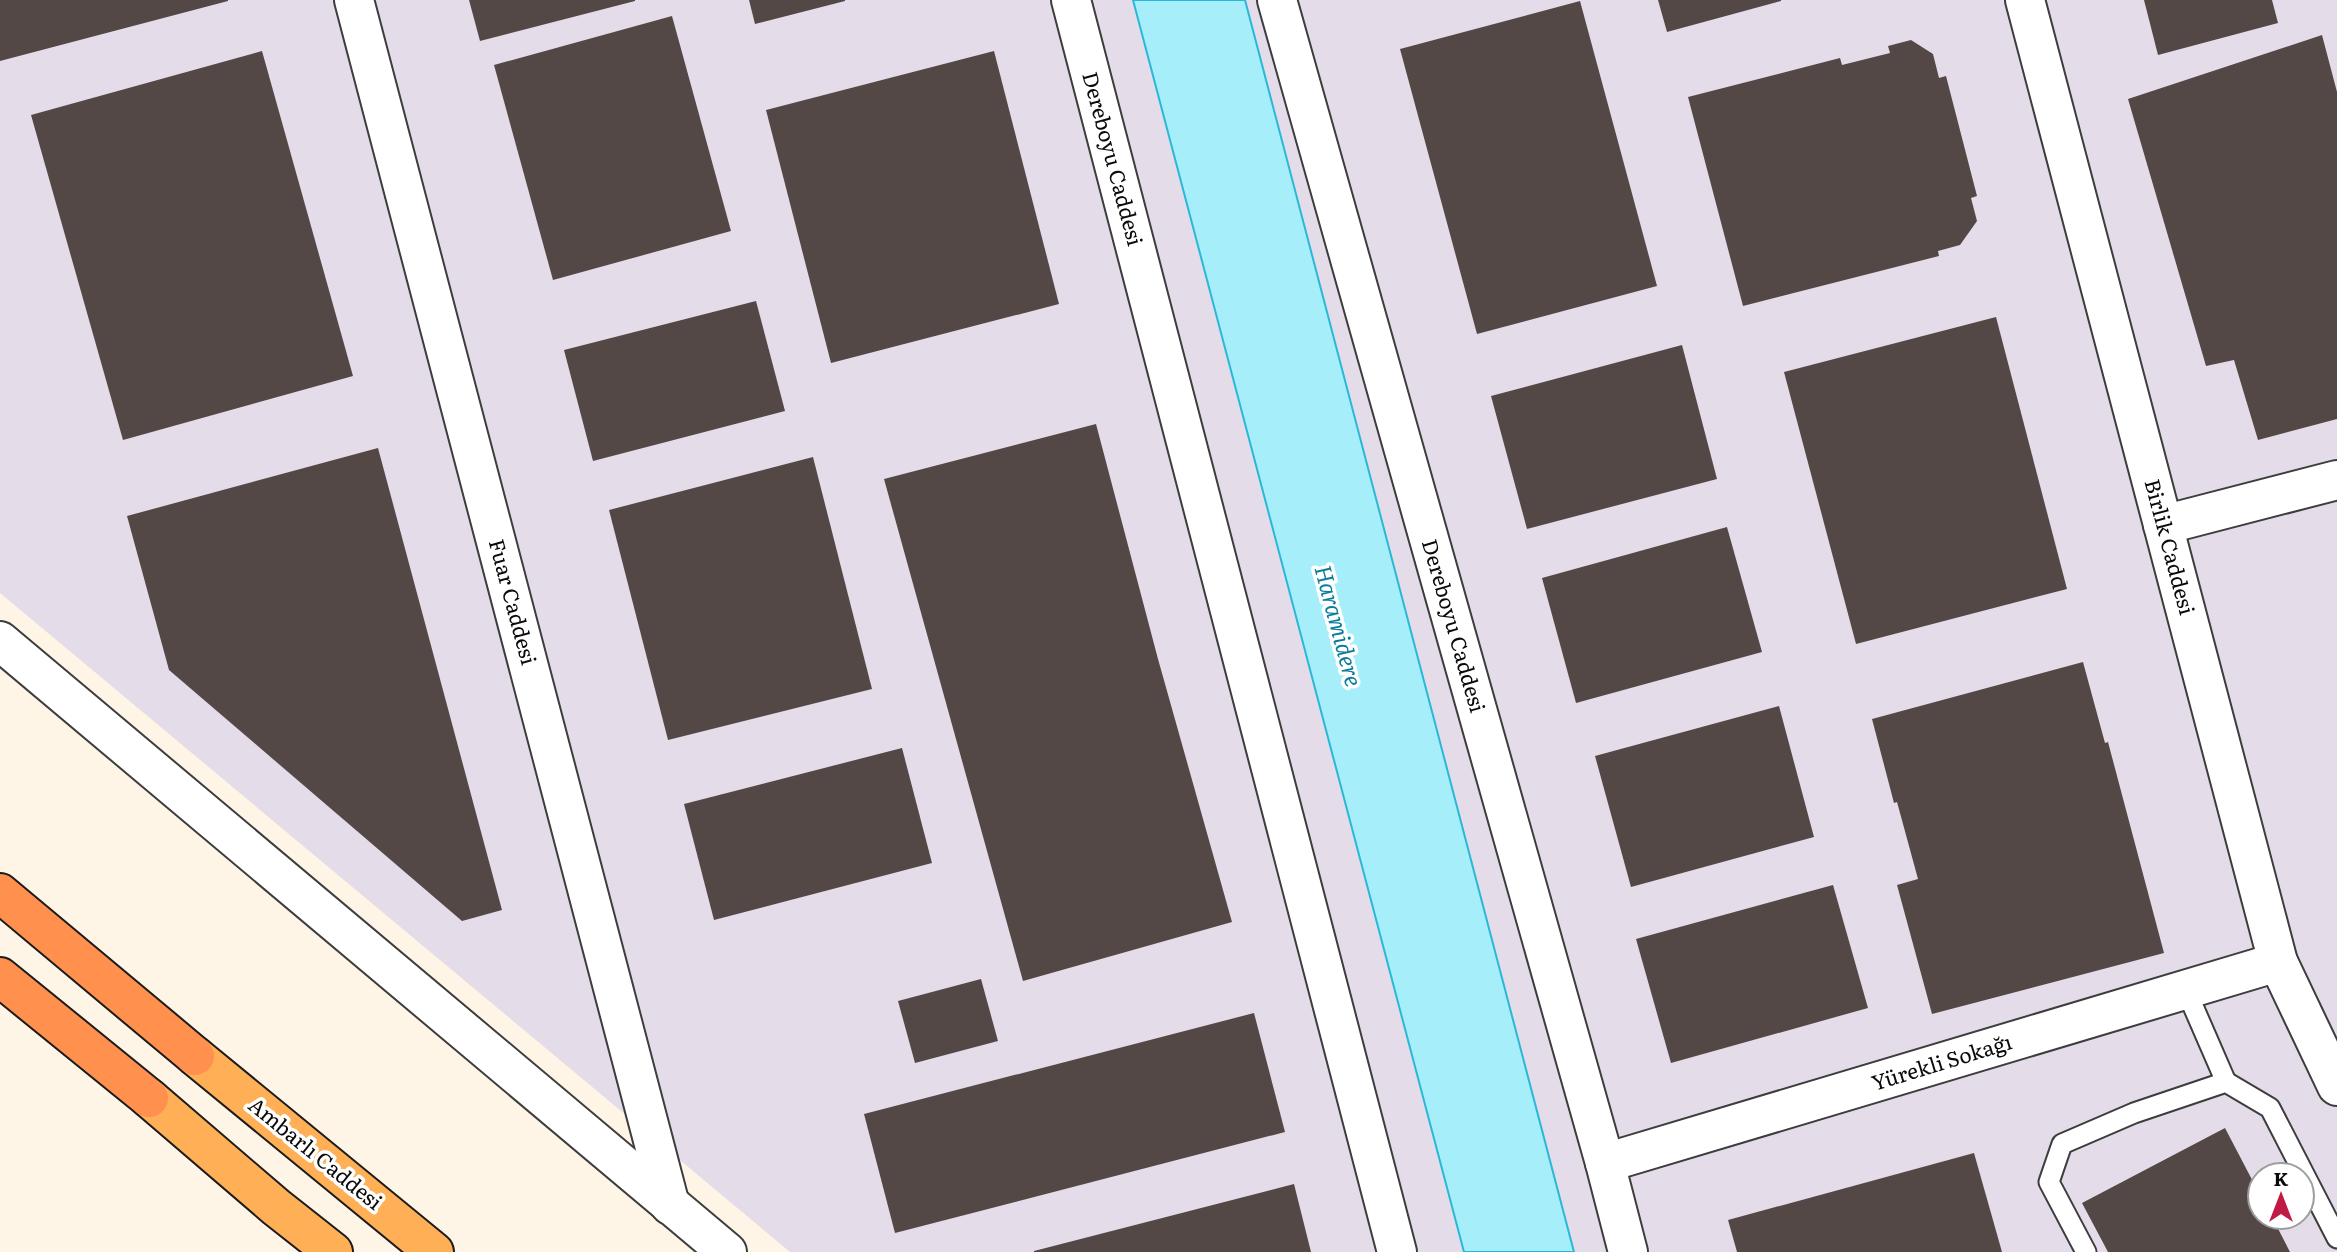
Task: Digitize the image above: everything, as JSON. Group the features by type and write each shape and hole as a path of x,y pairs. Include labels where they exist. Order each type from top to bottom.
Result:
{"highway":[{"path":"0,893 195,1056"},
{"path":"0,977 149,1098"},
{"path":"0,998 149,1098"}],"main road":[{"name":"Ambarlı Caddesi","path":"195,1056 434,1252"},
{"path":"149,1098 333,1252"}],"street":[{"name":"Fuar Caddesi","path":"354,0 670,1205"},
{"name":"Dereboyu Caddesi","path":"1070,0 1397,1252"},
{"name":"Dereboyu Caddesi","path":"1277,0 1628,1252"},
{"name":"Birlik Caddesi","path":"2025,0 2278,962 2319,1032 2337,1086"},
{"path":"2163,525 2337,480"},
{"path":"0,641 727,1252"},
{"name":"Yürekli Sokağı","path":"1605,1163 2278,962"}],"lane":[{"path":"2186,990 2226,1082 2270,1108 2337,1238"},
{"path":"2086,1252 2049,1182 2062,1144 2134,1113 2226,1082"}],"shaded area":[{"path":"0,0 2337,0 2337,1252 790,1252 0,593"}],"water":[{"name":"Haramidere","path":"1133,0 1245,0 1574,1252 1464,1252"}],"building":[{"path":"0,0 228,0 228,1 0,61"},
{"path":"469,0 635,0 635,1 480,41"},
{"path":"749,0 845,0 845,1 755,24"},
{"path":"1658,0 1781,0 1781,1 1667,32"},
{"path":"2144,0 2272,0 2278,23 2158,55"},
{"path":"1580,1 1657,286 1477,334 1400,49"},
{"path":"672,16 731,231 553,280 494,65"},
{"path":"2322,35 2337,92 2337,419 2258,440 2234,360 2206,366 2128,99"},
{"path":"1911,40 1933,54 1939,78 1946,76 1977,196 1971,198 1977,221 1960,245 1938,251 1939,256 1743,306 1688,97 1840,58 1842,65 1890,53 1888,46"},
{"path":"262,51 353,376 123,440 31,115"},
{"path":"994,51 1059,304 831,363 766,110"},
{"path":"756,301 785,411 593,461 564,350"},
{"path":"1996,317 2067,589 1856,644 1784,372"},
{"path":"1682,345 1717,479 1527,529 1491,396"},
{"path":"1096,424 1232,922 1023,981 884,479"},
{"path":"378,448 502,910 462,921 169,670 127,516"},
{"path":"813,457 872,689 668,740 609,510"},
{"path":"1727,527 1762,652 1576,703 1542,578"},
{"path":"2083,662 2105,743 2108,742 2164,953 1932,1014 1897,885 1918,879 1872,719"},
{"path":"1779,706 1814,837 1631,887 1595,756"},
{"path":"902,748 932,863 714,920 684,804"},
{"path":"1833,885 1868,1008 1671,1063 1636,939"},
{"path":"981,979 998,1041 915,1063 898,1001"},
{"path":"1254,1013 1285,1132 895,1233 864,1114"},
{"path":"2225,1128 2246,1168 2246,1231 2279,1231 2290,1252 2108,1252 2082,1203"},
{"path":"1974,1153 2002,1252 1737,1252 1728,1220"},
{"path":"1294,1184 1311,1252 1034,1252 1034,1251"}]}
